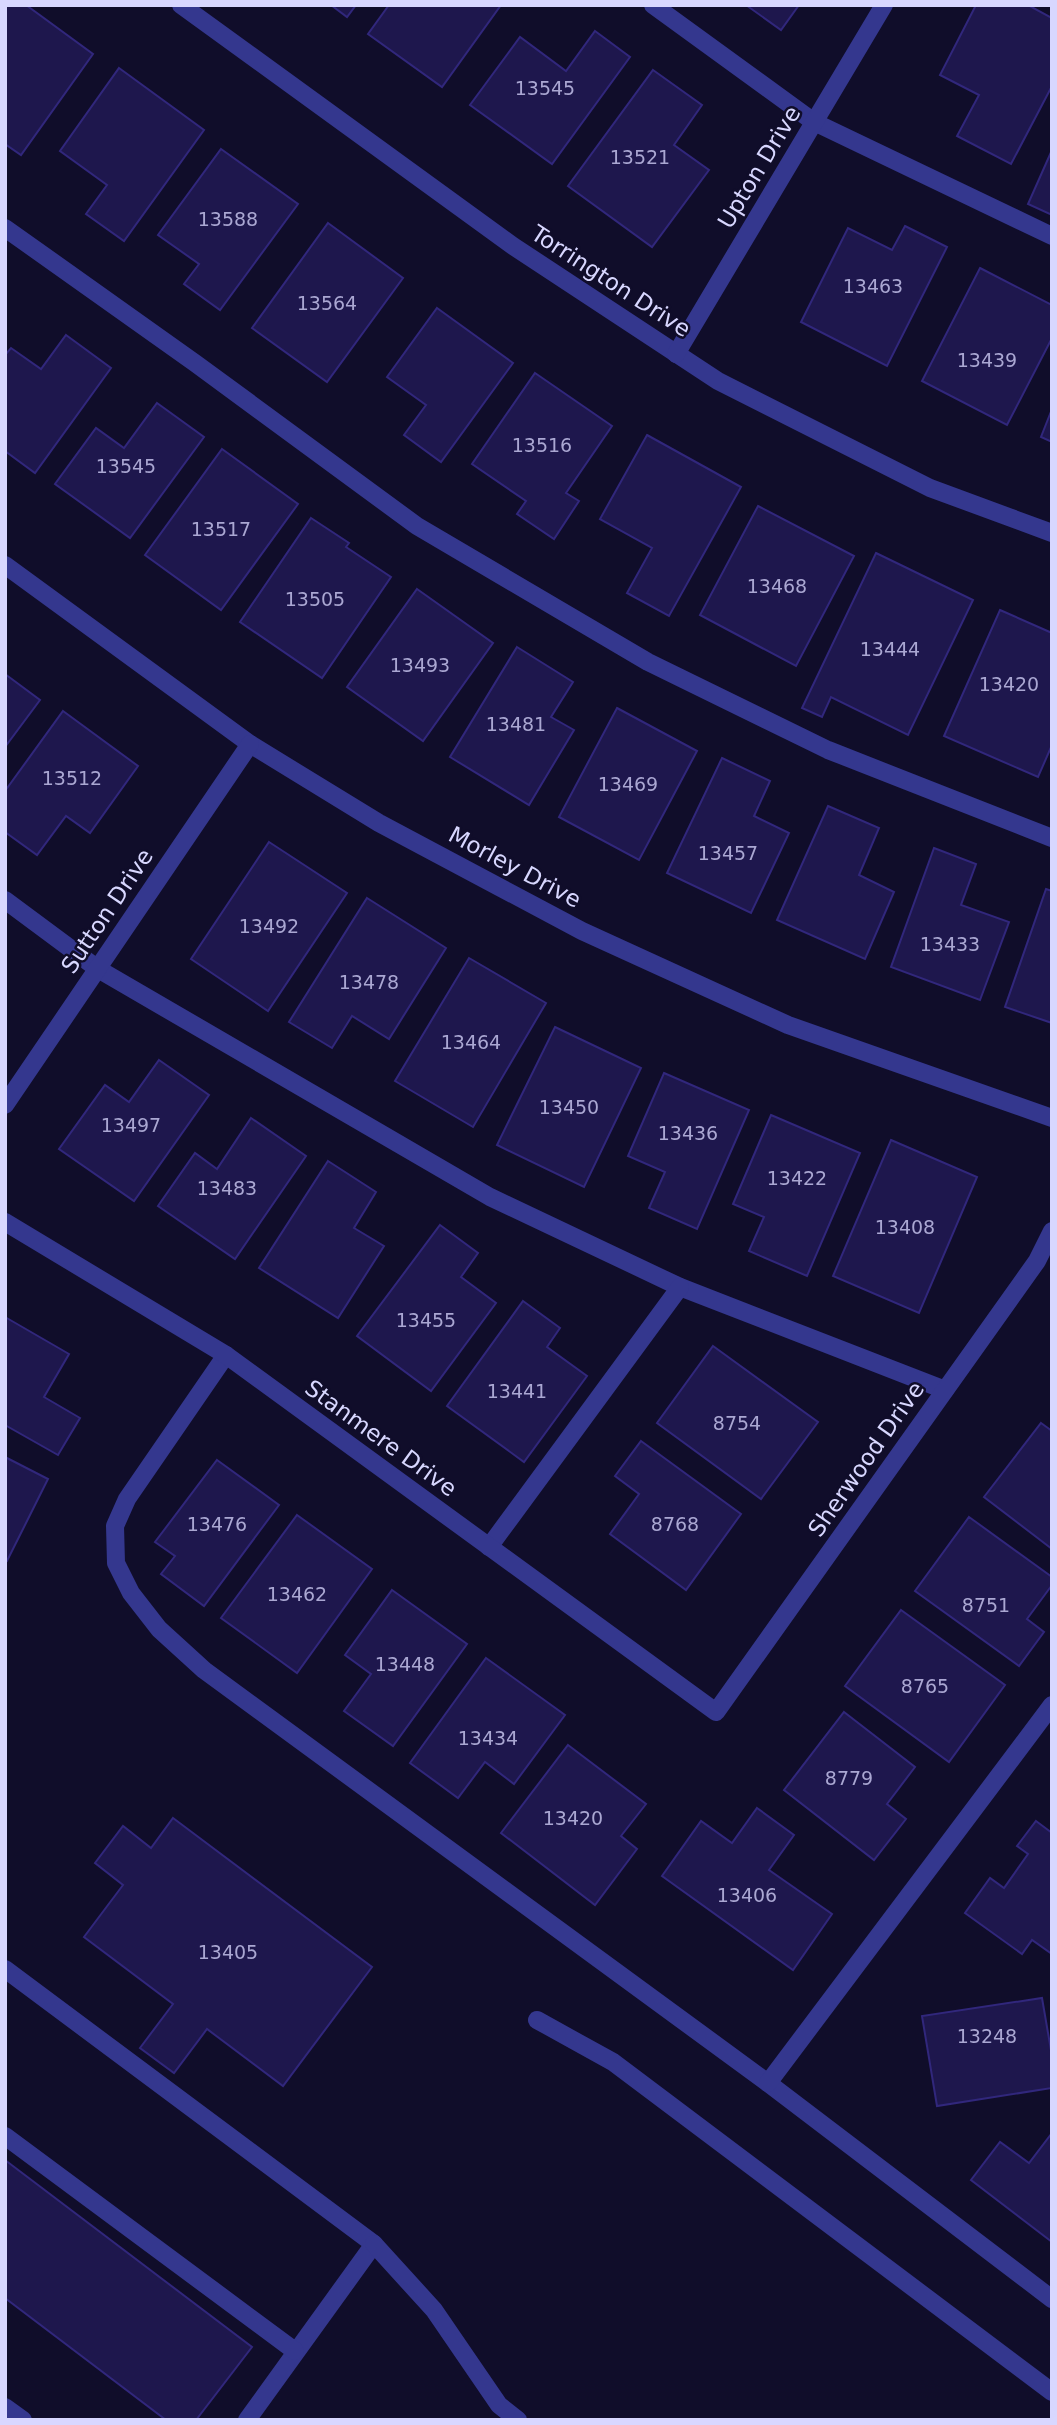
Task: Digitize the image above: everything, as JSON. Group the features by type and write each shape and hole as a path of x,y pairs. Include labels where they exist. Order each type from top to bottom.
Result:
{"street":[{"name":"Torrington Drive","path":"181,5 513,246 718,381 930,488 1052,533"},
{"path":"653,5 814,122 1052,236"},
{"name":"Upton Drive","path":"676,354 884,5"},
{"path":"5,228 417,526 648,662 828,750 1052,838"},
{"name":"Morley Drive","path":"5,565 250,744 379,823 582,931 788,1025 1052,1118"},
{"name":"Sutton Drive","path":"5,1105 250,744"},
{"path":"5,900 98,968 491,1197 680,1287 945,1390"},
{"name":"Stanmere Drive","path":"5,1222 226,1355 716,1712"},
{"name":"Sherwood Drive","path":"716,1712 1037,1261 1052,1231"},
{"path":"489,1547 680,1287"},
{"path":"226,1355 127,1499 115,1526 116,1563 131,1593 159,1629 204,1670 768,2083 1052,2299"},
{"path":"768,2083 1052,1705"},
{"path":"5,1969 374,2244 434,2310 499,2405 518,2420"},
{"path":"537,2020 612,2062 1052,2392"},
{"path":"5,2136 295,2351"},
{"path":"247,2420 374,2244"},
{"path":"5,2407 23,2420"}],"building":[{"path":"5,5 26,5 93,54 21,155 5,144"},
{"path":"331,5 356,5 347,17"},
{"path":"389,5 501,5 442,87 368,34"},
{"path":"746,5 799,5 781,30"},
{"path":"976,5 1028,5 1052,18 1052,86 1011,164 957,136 979,95 940,75"},
{"path":"595,31 630,57 552,164 470,105 520,37 566,71"},
{"path":"119,68 204,130 124,241 86,214 107,185 60,151"},
{"path":"653,70 702,105 674,145 709,170 652,247 568,186"},
{"path":"221,149 298,204 220,310 184,284 199,264 158,235"},
{"path":"1052,150 1052,215 1028,204"},
{"path":"328,223 403,278 327,382 252,328"},
{"path":"905,226 947,247 887,366 801,322 848,228 892,250"},
{"path":"980,268 1052,305 1052,338 1007,425 922,381"},
{"path":"437,308 513,363 441,462 404,435 426,405 387,377"},
{"path":"66,335 111,368 35,473 5,451 5,355 11,348 41,369"},
{"path":"535,373 612,426 566,493 579,501 554,539 517,514 526,501 472,464"},
{"path":"157,403 204,437 130,538 55,484 96,428 124,448"},
{"path":"1052,409 1052,442 1041,437"},
{"path":"647,435 741,487 669,616 627,593 652,548 600,519"},
{"path":"222,449 298,504 221,610 145,555"},
{"path":"758,506 854,556 796,666 700,615"},
{"path":"311,518 349,543 346,547 391,577 322,678 240,622"},
{"path":"876,553 973,600 908,735 831,697 822,717 802,708"},
{"path":"417,589 493,643 423,741 347,687"},
{"path":"1000,610 1052,633 1052,745 1038,777 944,736"},
{"path":"517,647 573,682 551,717 574,730 529,805 450,757"},
{"path":"5,674 40,700 5,747"},
{"path":"617,708 697,751 639,860 559,817"},
{"path":"63,711 138,766 90,833 66,816 37,855 5,832 5,791"},
{"path":"722,758 770,781 754,816 789,833 751,913 667,873"},
{"path":"828,806 879,828 859,875 894,892 865,959 777,920"},
{"path":"269,842 347,893 268,1011 191,959"},
{"path":"934,848 976,864 961,905 1009,922 980,1000 891,967"},
{"path":"1046,889 1052,891 1052,1023 1005,1007"},
{"path":"367,898 446,948 389,1039 352,1016 332,1048 289,1022"},
{"path":"469,958 546,1003 473,1127 395,1081"},
{"path":"555,1027 641,1068 584,1187 497,1145"},
{"path":"159,1060 209,1095 134,1201 59,1149 105,1085 129,1102"},
{"path":"664,1073 749,1110 697,1229 649,1208 665,1172 628,1156"},
{"path":"771,1115 860,1153 807,1276 749,1251 764,1217 733,1204"},
{"path":"251,1118 306,1156 235,1259 158,1206 195,1153 217,1169"},
{"path":"891,1140 977,1177 919,1313 833,1276"},
{"path":"328,1161 376,1192 354,1228 384,1246 338,1318 259,1268"},
{"path":"440,1225 478,1253 461,1277 496,1303 431,1391 357,1336"},
{"path":"523,1301 560,1328 547,1347 587,1376 524,1462 447,1406"},
{"path":"5,1317 69,1354 44,1397 80,1418 58,1455 5,1425"},
{"path":"713,1346 818,1422 761,1499 657,1423"},
{"path":"1041,1423 1052,1431 1052,1549 984,1497"},
{"path":"641,1441 741,1514 686,1590 610,1534 639,1494 615,1476"},
{"path":"5,1457 48,1479 7,1561 5,1560"},
{"path":"217,1460 279,1505 204,1606 161,1574 175,1556 155,1542"},
{"path":"297,1515 372,1569 297,1673 221,1618"},
{"path":"969,1517 1052,1577 1052,1585 1027,1619 1044,1632 1019,1666 915,1591"},
{"path":"392,1590 467,1644 393,1746 344,1711 371,1674 345,1655"},
{"path":"901,1610 1005,1685 949,1762 845,1686"},
{"path":"486,1658 565,1715 514,1784 485,1762 458,1798 410,1763"},
{"path":"844,1712 915,1767 887,1804 906,1819 874,1860 784,1790"},
{"path":"568,1745 646,1804 621,1836 637,1849 595,1905 501,1833"},
{"path":"757,1808 794,1835 769,1870 832,1914 793,1970 662,1876 701,1821 732,1843"},
{"path":"173,1818 372,1967 283,2086 207,2029 174,2073 140,2048 173,2004 84,1937 123,1885 95,1863 123,1826 151,1848"},
{"path":"1036,1821 1052,1833 1052,1954 1032,1940 1022,1954 965,1913 990,1878 1004,1888 1028,1854 1017,1846"},
{"path":"1042,1998 1052,2056 1052,2088 937,2106 922,2016"},
{"path":"1052,2133 1052,2242 971,2180 1000,2142 1029,2163"},
{"path":"5,2160 252,2347 196,2420 166,2420 5,2298"}]}
